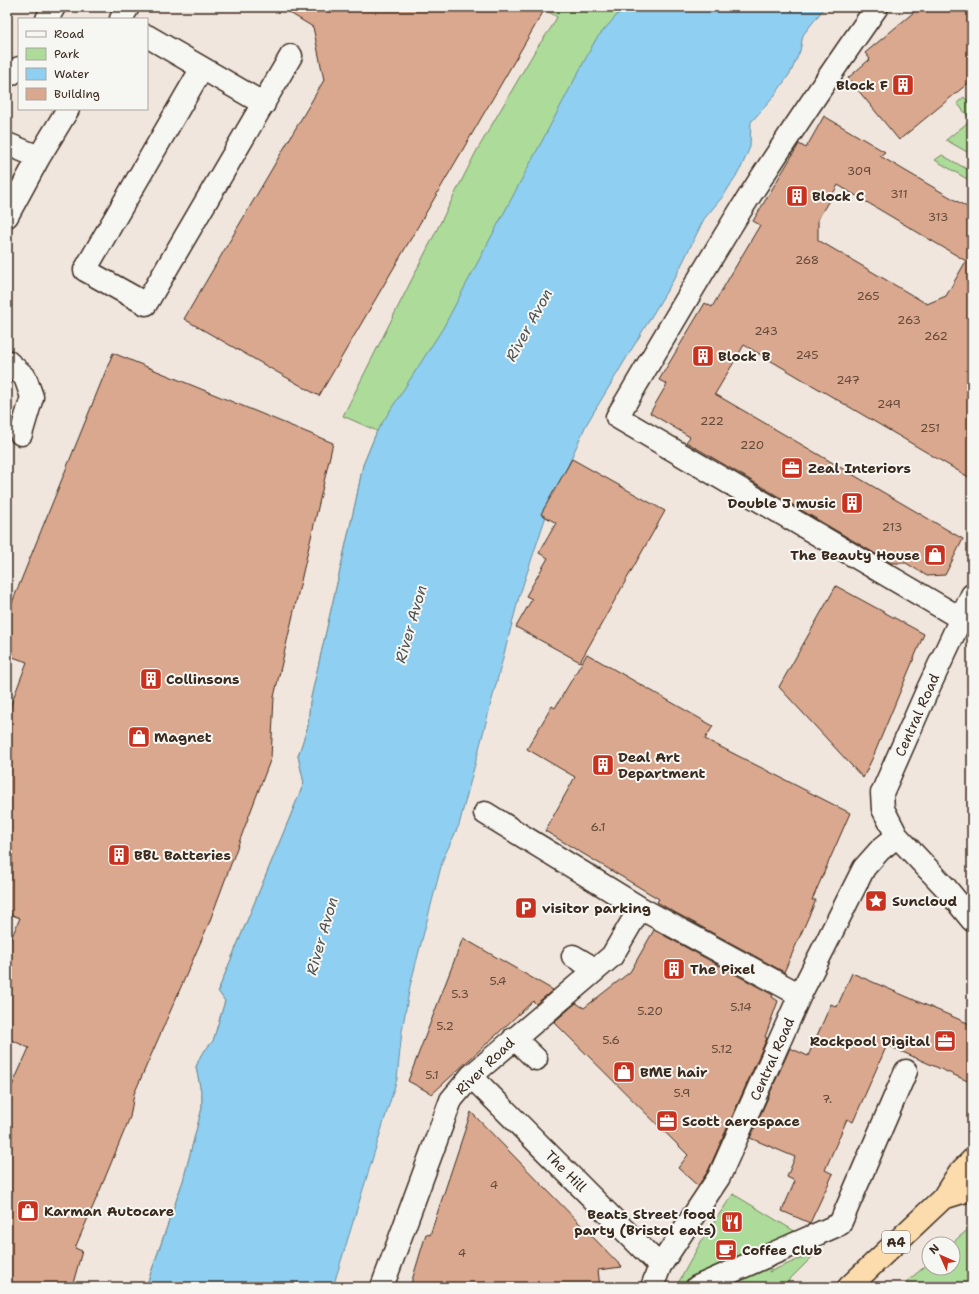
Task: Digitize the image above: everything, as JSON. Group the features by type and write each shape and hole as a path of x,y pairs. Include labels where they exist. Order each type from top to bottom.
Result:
{"highway":[{"name":"A4","path":"849,1287 943,1198 960,1173 972,1160"},
{"name":"A4","path":"943,1198 972,1189"}],"street":[{"path":"48,18 54,7"},
{"path":"122,18 128,7"},
{"path":"877,7 815,97 740,211 617,417 960,618"},
{"path":"148,37 264,104"},
{"path":"202,68 85,270 146,304 291,56"},
{"path":"7,75 18,69"},
{"path":"7,216 39,157 67,110"},
{"path":"7,144 39,157"},
{"path":"7,361 25,377 32,397 21,434"},
{"name":"Central Road","path":"972,595 960,618 882,794 884,809 897,836 945,887 972,920"},
{"path":"485,813 640,908 800,995"},
{"name":"Central Road","path":"652,1287 660,1266 719,1177 800,995 848,918 864,868 880,850 897,836"},
{"name":"River Road","path":"382,1287 451,1100 471,1076 612,956 640,908"},
{"path":"573,956 595,969"},
{"path":"514,1038 536,1060"},
{"path":"697,1287 840,1224 906,1071"},
{"name":"The Hill","path":"471,1076 660,1266"}],"green space":[{"path":"541,7 648,7 352,703 146,1287 183,1181 202,1108 202,1096 196,1067 201,1055 213,1041 225,1001 218,991 304,783 298,756 308,726 310,702 363,465 377,431 343,416 476,152 536,49 557,17"},
{"path":"964,97 972,106 972,153 967,152 946,140 971,120 957,103"},
{"path":"942,155 972,172 972,182 935,160"},
{"path":"733,1194 796,1232 769,1272 818,1251 782,1287 676,1287 703,1238"},
{"path":"972,1226 972,1287 907,1287 905,1283 921,1270 921,1276 961,1276 960,1236"}],"water":[{"name":"River Avon","path":"624,7 825,7 803,35 800,51 791,72 772,99 751,122 750,147 741,168 724,195 704,219 677,274 586,425 547,513 519,597 459,825 443,859 410,986 402,1031 397,1079 333,1287 146,1287 183,1181 202,1108 202,1096 196,1067 201,1055 213,1041 225,1001 218,991 304,783 298,756 308,726 310,702 363,465 377,431 443,328 596,39"}],"building":[{"path":"280,7 546,7 319,396 184,319 324,80 313,27"},
{"name":"Block F","path":"920,7 972,7 972,80 899,140 848,78 870,59 865,53"},
{"path":"824,116 885,152 880,156 972,210 972,479 744,345 715,394 963,539 945,575 927,576 906,563 891,563 686,442 690,437 650,413 667,384 659,380 705,303 712,307 760,225 753,221 799,144 806,148","holes":["838,185 966,261 946,296 927,304 818,240 818,219"]},
{"path":"113,353 333,443 274,697 271,758 209,923 134,1094 130,1117 75,1248 82,1251 72,1287 7,1287 7,1097 29,1048 7,1038 7,948 20,918 7,913 7,715 27,662 7,655 7,615"},
{"path":"572,459 665,511 580,662 516,627 532,599 526,596 548,558 539,553 556,523 541,514"},
{"path":"836,586 924,634 863,778 779,687"},
{"path":"587,654 713,726 705,739 850,813 812,900 816,900 784,972 667,908 657,902 659,899 545,831 575,777 527,749 552,706 555,708"},
{"path":"654,930 773,995 772,997 778,1001 765,1037 767,1038 708,1171 698,1186 678,1168 688,1155 554,1022 576,1003 584,1008 630,972"},
{"path":"463,938 553,990 536,1004 533,1001 432,1094 408,1081"},
{"path":"852,973 972,1025 972,1083 887,1045 853,1122 847,1119 825,1170 833,1174 810,1223 782,1211 795,1181 787,1177 795,1157 750,1138 790,1048 808,1056 831,1004 837,1007"},
{"path":"471,1112 622,1267 598,1270 600,1287 410,1287 426,1234 430,1235"}],"place":[{"name":"Block F","path":"903,85"},
{"name":"Block C","path":"797,196"},
{"name":"Block B","path":"703,356"},
{"name":"Zeal Interiors","path":"792,468"},
{"name":"Double J music","path":"852,503"},
{"name":"The Beauty House","path":"935,555"},
{"name":"Collinsons","path":"151,679"},
{"name":"Magnet","path":"139,737"},
{"name":"Deal Art Department","path":"603,765"},
{"name":"BBL Batteries","path":"119,855"},
{"name":"Suncloud","path":"876,901"},
{"name":"visitor parking","path":"526,908"},
{"name":"The Pixel","path":"674,969"},
{"name":"Rockpool Digital","path":"945,1041"},
{"name":"BME hair","path":"624,1072"},
{"name":"Scott aerospace","path":"667,1121"},
{"name":"Karman Autocare","path":"28,1211"},
{"name":"Beats Street food party (Bristol eats)","path":"732,1222"},
{"name":"Coffee Club","path":"726,1250"}]}
